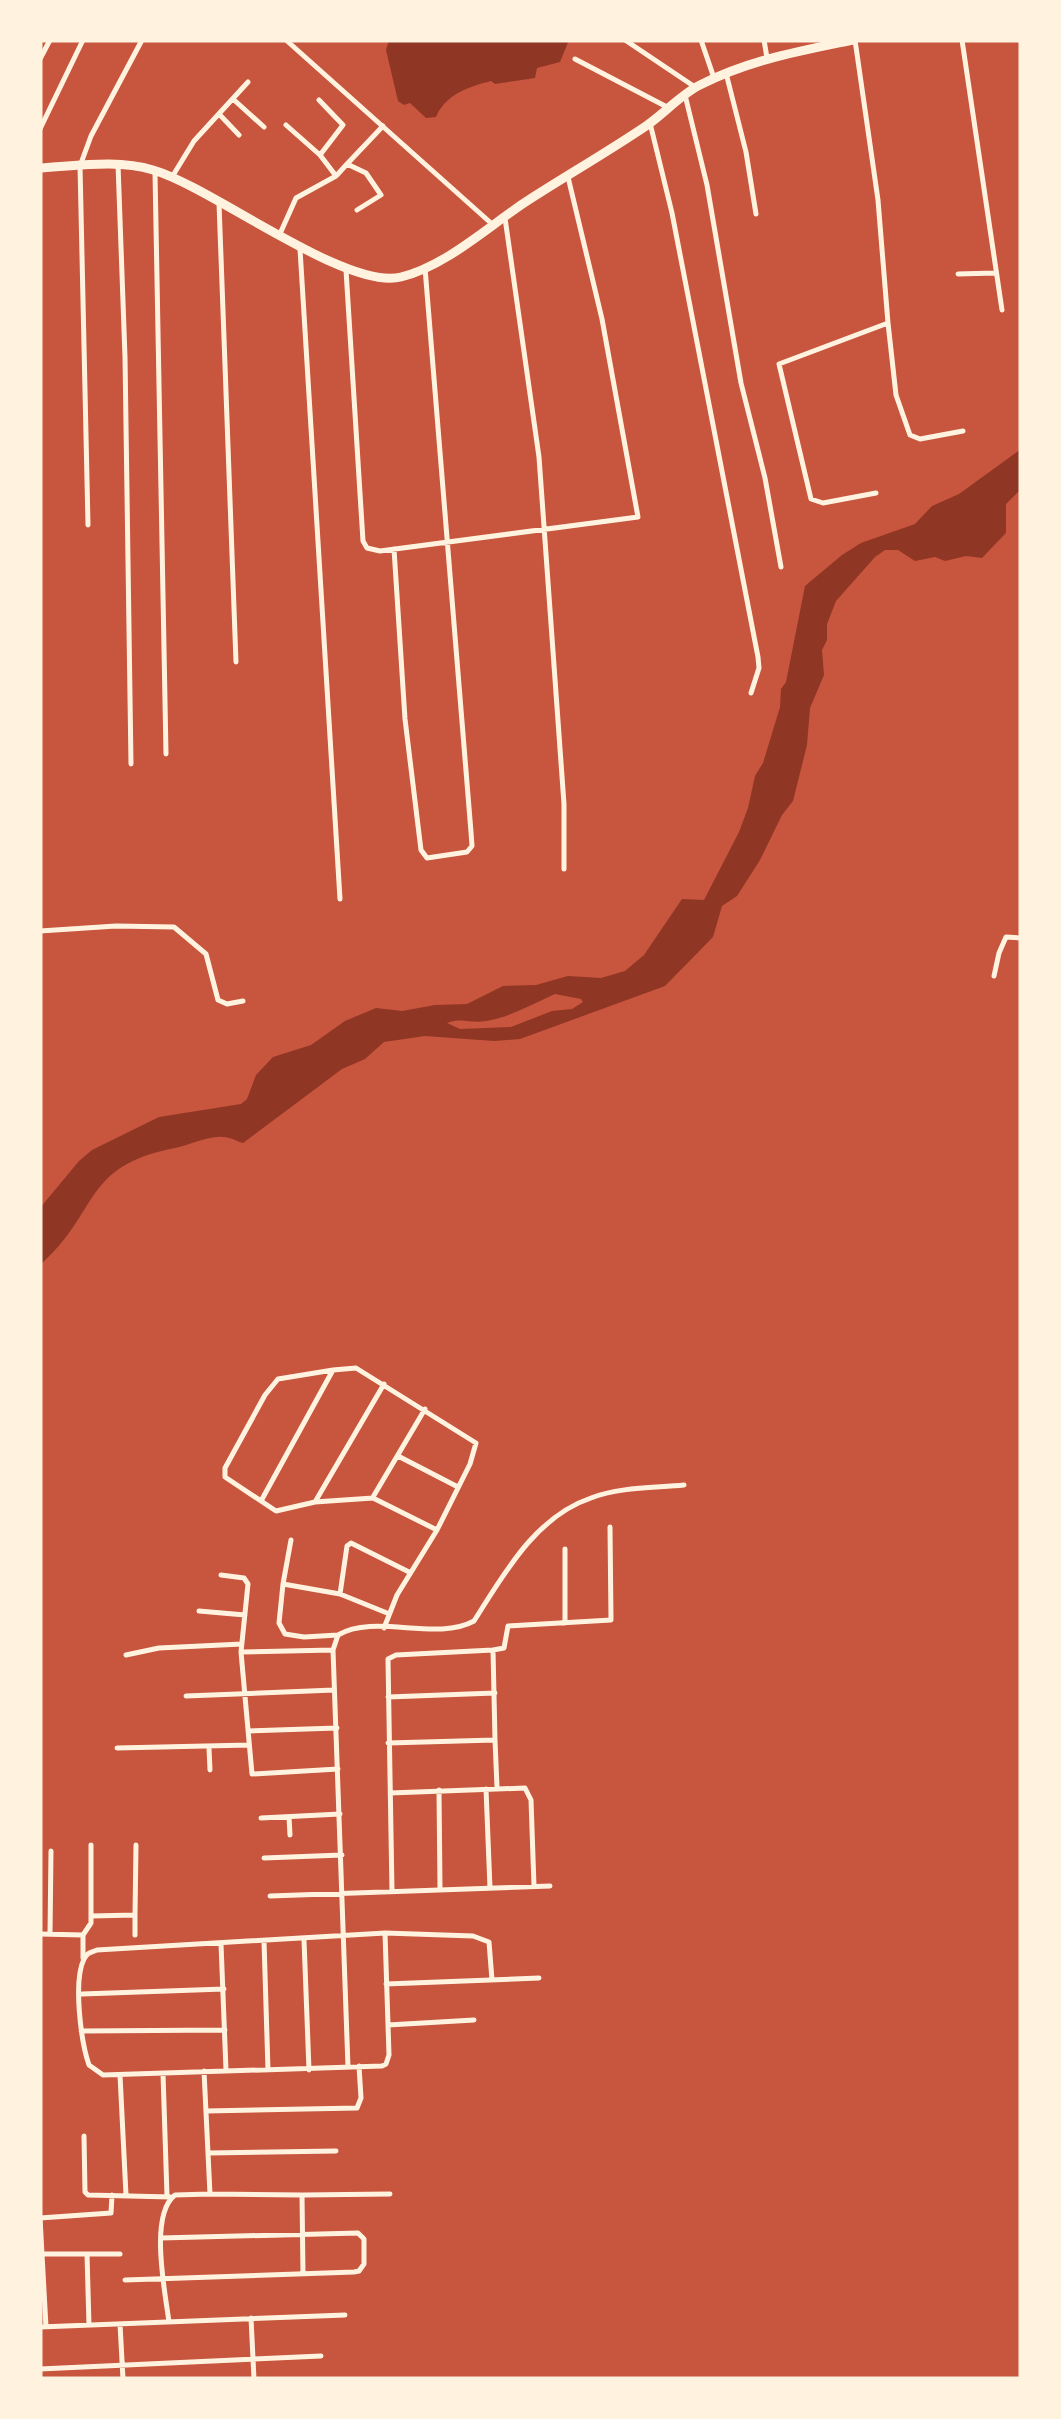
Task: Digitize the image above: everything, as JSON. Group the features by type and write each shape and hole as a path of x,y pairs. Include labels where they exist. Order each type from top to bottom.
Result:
{"main road":[{"path":"40,168 118,164 155,170 279,237 388,279 425,268 495,226 650,123 696,87 767,58 854,40"}],"street":[{"path":"40,59 50,40"},
{"path":"40,130 83,40"},
{"path":"88,525 80,166 90,136 142,40"},
{"path":"286,40 495,226"},
{"path":"625,40 696,87"},
{"path":"701,40 714,78"},
{"path":"764,40 767,58"},
{"path":"854,40 878,200 896,395 910,436 920,439 964,431"},
{"path":"962,40 1002,310"},
{"path":"576,59 667,108"},
{"path":"726,73 746,152 756,214"},
{"path":"172,178 194,142 248,82"},
{"path":"686,96 707,184 780,567"},
{"path":"233,99 264,126"},
{"path":"319,100 343,125 320,156"},
{"path":"220,115 239,135"},
{"path":"650,123 672,213 758,657 759,668 751,692"},
{"path":"286,124 336,176"},
{"path":"279,237 296,198 336,176 383,126"},
{"path":"118,164 131,764"},
{"path":"347,164 366,174 381,195 357,210"},
{"path":"155,170 166,754"},
{"path":"346,266 363,542 374,552 638,517 602,319 568,177"},
{"path":"219,203 236,662"},
{"path":"505,218 539,456 564,804 564,869"},
{"path":"300,246 340,899"},
{"path":"394,549 404,719 421,850 424,857 430,858 467,852 472,846 425,268"},
{"path":"958,274 995,274"},
{"path":"876,493 823,503 811,499 779,364 888,324"},
{"path":"40,931 174,927 206,954 218,1000 227,1004 243,1002"},
{"path":"994,976 998,952 1006,937 1021,938"},
{"path":"384,1628 409,1572 436,1530 458,1487 476,1443 356,1368 285,1376 265,1395 224,1472 281,1512 315,1502 373,1498 436,1530"},
{"path":"261,1501 334,1370"},
{"path":"315,1502 384,1384"},
{"path":"373,1498 425,1409"},
{"path":"397,1456 458,1487"},
{"path":"290,1540 279,1623 285,1634 304,1638 384,1628 440,1628 474,1621 522,1551 557,1517 589,1498 684,1485"},
{"path":"392,1892 386,1663 391,1657 504,1648 508,1626 605,1622 613,1616 610,1527"},
{"path":"340,1594 348,1544 356,1544 409,1572"},
{"path":"565,1549 565,1624"},
{"path":"221,1575 246,1580 241,1648 252,1774 339,1769"},
{"path":"283,1584 340,1594 388,1613"},
{"path":"199,1611 245,1615"},
{"path":"338,1635 333,1650 348,2067"},
{"path":"126,1655 158,1648 333,1650"},
{"path":"493,1650 497,1787"},
{"path":"186,1696 334,1690"},
{"path":"386,1696 494,1693"},
{"path":"248,1731 338,1728"},
{"path":"388,1742 495,1740"},
{"path":"117,1748 249,1746"},
{"path":"209,1748 210,1770"},
{"path":"390,1793 497,1787 528,1790 534,1886"},
{"path":"486,1788 490,1888"},
{"path":"438,1790 440,1888"},
{"path":"261,1818 340,1814"},
{"path":"289,1817 290,1835"},
{"path":"40,1934 83,1934 88,1930 91,1845"},
{"path":"135,1935 136,1845"},
{"path":"50,1934 51,1851"},
{"path":"264,1858 342,1855"},
{"path":"270,1896 550,1886"},
{"path":"91,1916 135,1915"},
{"path":"83,1934 81,2031 88,2065 104,2076 386,2064 389,2055 385,1933"},
{"path":"83,1961 97,1950 385,1933 486,1939 491,1947 492,1980"},
{"path":"304,1940 310,2070"},
{"path":"264,1941 268,2070"},
{"path":"220,1944 226,2070"},
{"path":"386,1984 539,1978"},
{"path":"80,1994 224,1989"},
{"path":"388,2025 474,2020"},
{"path":"81,2031 225,2030"},
{"path":"206,2111 357,2108 361,2098 360,2066"},
{"path":"204,2071 210,2194"},
{"path":"120,2074 126,2194"},
{"path":"163,2074 170,2197 162,2211 162,2276 169,2322"},
{"path":"84,2136 85,2192 91,2196 390,2194"},
{"path":"208,2154 336,2151"},
{"path":"302,2194 303,2274"},
{"path":"112,2196 112,2212 40,2218 43,2327 345,2315"},
{"path":"124,2280 359,2271 364,2264 365,2242 358,2233 162,2238"},
{"path":"88,2254 89,2325"},
{"path":"41,2259 120,2254"},
{"path":"251,2318 254,2379"},
{"path":"120,2324 123,2379"},
{"path":"40,2369 321,2356"}],"shaded area":[{"path":"389,40 569,40 560,62 537,68 535,78 474,86 452,97 436,117 426,118 410,103 398,101 386,50"},
{"path":"1021,449 1021,489 1006,504 1006,533 982,558 966,556 945,561 935,557 915,561 898,550 885,550 836,601 827,624 827,640 822,650 824,675 810,708 807,745 793,801 737,896 722,906 713,937 665,986 520,1039 425,1036 384,1042 243,1143 231,1138 209,1138 145,1156 123,1167 107,1179 59,1246 40,1265 40,1208 79,1161 92,1150 159,1117 241,1104 247,1099 256,1075 273,1057 311,1045 345,1021 376,1008 402,1011 467,1004 503,986 536,985 568,976 601,978 625,971 644,955 682,899 704,900 739,832 780,707 805,586 861,543 915,524 932,506 959,494","holes":["555,994 583,1002 572,1009 552,1011 511,1027 460,1029 447,1023 495,1019"]}]}
